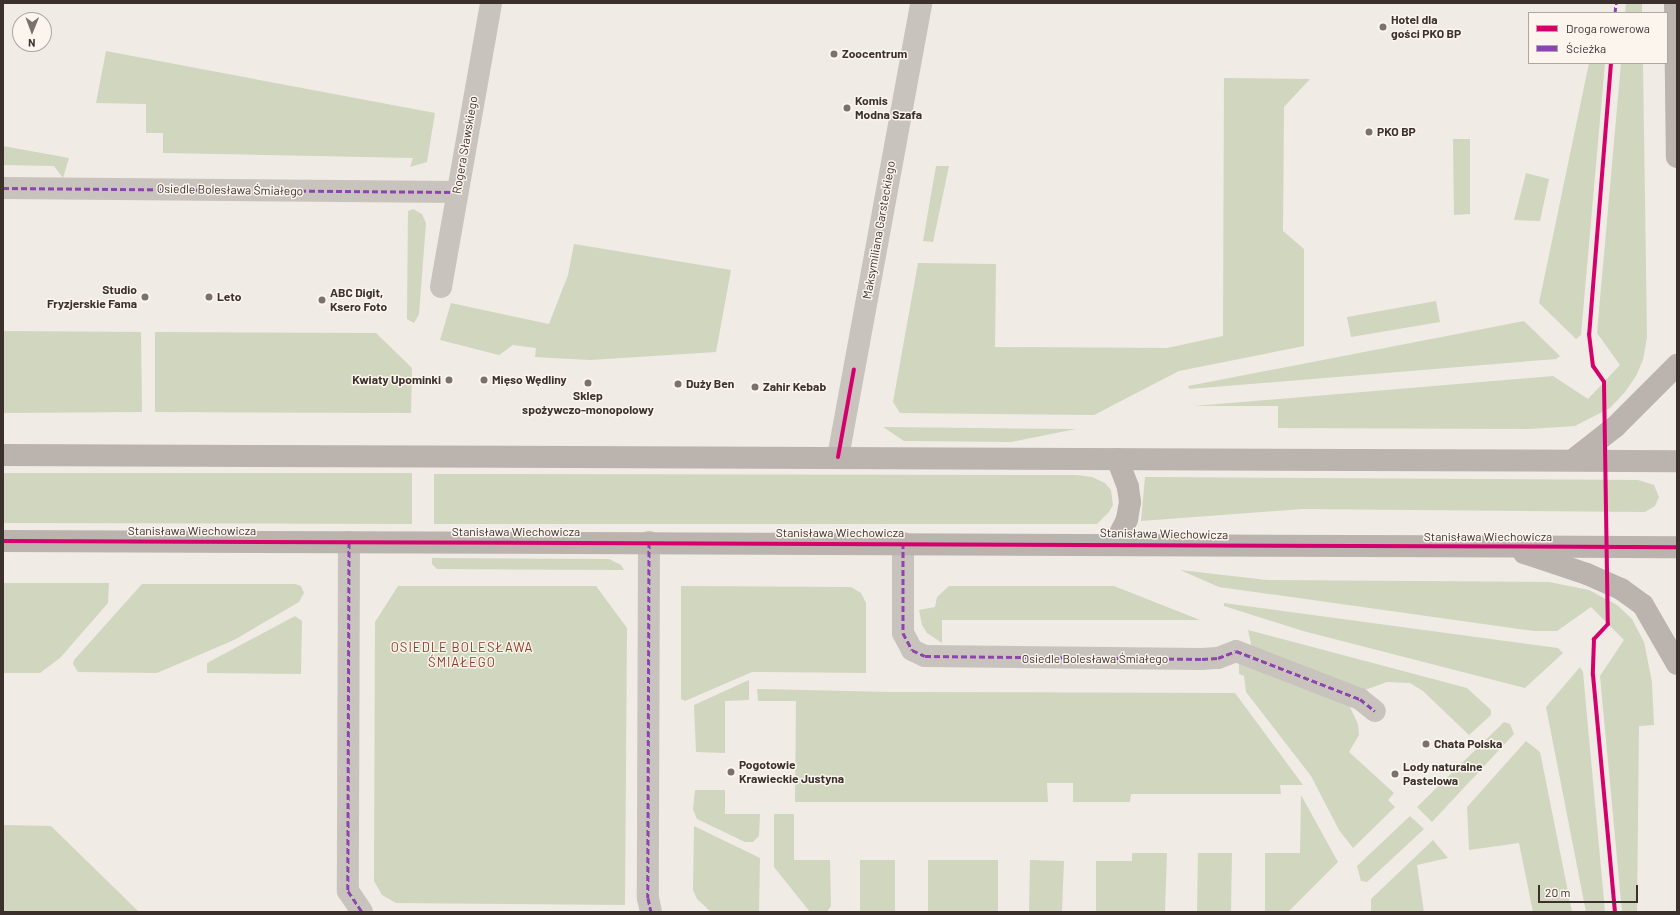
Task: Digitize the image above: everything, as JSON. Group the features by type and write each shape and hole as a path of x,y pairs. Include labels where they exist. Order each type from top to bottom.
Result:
{"street":[{"name":"Rogera Sławskiego","path":"441,287 491,3"},
{"name":"Maksymiliana Garsteckiego","path":"838,457 921,3"},
{"path":"1675,3 1677,157"},
{"name":"Osiedle Bolesława Śmiałego","path":"3,188 457,192"},
{"path":"1573,460 1615,427 1677,365"},
{"path":"3,455 1677,461"},
{"path":"1115,543 1127,519 1130,502 1128,487 1117,459"},
{"name":"Stanisława Wiechowicza","path":"3,541 1115,543 1506,547 1677,547"},
{"path":"349,542 348,891 362,912"},
{"path":"649,542 648,898 652,912"},
{"name":"Osiedle Bolesława Śmiałego","path":"903,543 903,633 912,650 925,656 1202,659 1218,658 1236,651 1360,699 1376,711"},
{"path":"1506,547 1587,574 1621,589 1643,605 1677,664"}],"green space":[{"path":"1626,3 1642,3 1642,12 1625,12"},
{"path":"106,51 435,113 427,162 410,167 413,158 163,153 163,133 146,133 146,104 96,103"},
{"path":"1589,64 1605,64 1581,335 1576,339 1539,303"},
{"path":"1621,64 1643,64 1647,337 1643,360 1636,376 1625,392 1610,408 1575,426 1529,429 1278,428 1278,406 1194,406 1553,376 1588,399 1620,365 1597,333"},
{"path":"1224,78 1310,79 1284,107 1283,231 1304,249 1304,346 1179,371 1094,415 900,413 893,402 918,263 996,264 995,347 1167,348 1223,336"},
{"path":"1453,139 1470,139 1470,214 1454,215"},
{"path":"3,146 69,158 63,178 54,166 3,165"},
{"path":"936,166 949,166 933,242 923,241"},
{"path":"1526,173 1549,179 1540,221 1514,220"},
{"path":"413,209 422,214 426,223 419,314 414,323 407,319 408,211"},
{"path":"574,244 731,270 716,352 590,360 535,357 536,348 513,345 499,355 440,340 451,303 549,324 568,275"},
{"path":"1436,301 1440,322 1351,337 1347,317"},
{"path":"1524,321 1560,356 1556,359 1189,389 1188,386"},
{"path":"3,331 141,332 142,412 3,413"},
{"path":"155,332 376,333 412,368 411,413 155,412"},
{"path":"883,427 1076,429 1011,442 904,441"},
{"path":"3,473 412,473 412,524 3,523"},
{"path":"434,474 1077,475 1092,477 1105,483 1111,490 1113,505 1109,512 1097,524 434,524"},
{"path":"1145,477 1638,480 1654,485 1659,497 1655,506 1645,512 1302,509 1141,521"},
{"path":"432,558 609,559 621,565 624,570 437,569 432,564"},
{"path":"1180,570 1267,580 1549,582 1589,590 1617,605 1632,619 1644,642 1652,682 1654,725 1639,726 1637,912 1622,912 1600,676 1624,640 1591,607 1557,631 1534,631 1219,587"},
{"path":"3,583 109,583 108,603 60,658 40,673 3,673"},
{"path":"142,584 295,584 301,586 304,593 299,602 234,640 157,673 78,672 73,664 74,660"},
{"path":"398,586 596,586 627,628 625,905 396,903 382,895 374,881 375,622"},
{"path":"681,586 851,587 861,593 866,603 866,673 752,672 685,701 681,699"},
{"path":"949,586 1114,586 1200,620 942,620 942,643 927,633 922,625 919,610 935,607 937,597"},
{"path":"1224,603 1558,648 1563,653 1525,688 1303,631 1224,606"},
{"path":"295,616 302,621 301,674 207,673 207,663"},
{"path":"1248,630 1467,688 1491,710 1491,715 1469,735 1423,691 1410,683 1387,682 1362,691 1252,649"},
{"path":"1239,659 1347,701 1358,724 1359,735 1349,752 1394,793 1388,800 1395,807 1353,848 1339,830 1311,776 1246,692 1244,676 1239,674"},
{"path":"1580,667 1583,672 1605,912 1586,912 1546,707"},
{"path":"749,680 749,700 725,701 725,753 696,752 694,705"},
{"path":"757,689 890,692 1235,693 1303,785 1280,785 1281,794 1131,794 1130,802 1073,802 1073,783 1047,783 1048,802 795,802 796,701 758,701"},
{"path":"1504,722 1510,724 1514,734 1432,822 1417,807"},
{"path":"1526,741 1540,752 1572,912 1533,912 1519,843 1469,850 1467,807"},
{"path":"695,790 725,790 725,814 760,814 759,836 753,842 745,842 697,819 693,809"},
{"path":"1301,795 1338,862 1289,911 1265,912 1265,853 1300,853"},
{"path":"774,814 794,814 794,860 830,860 831,906 827,912 810,912 774,867"},
{"path":"1410,816 1424,829 1367,882 1361,881 1357,866"},
{"path":"3,825 51,826 139,912 3,912"},
{"path":"694,826 760,858 759,912 710,911 697,899 693,890"},
{"path":"1433,840 1448,858 1417,865 1424,912 1371,912 1371,899"},
{"path":"1132,853 1167,853 1165,911 1096,911 1096,861 1132,861"},
{"path":"1198,853 1232,853 1231,911 1197,911"},
{"path":"860,860 895,860 895,911 860,911"},
{"path":"928,860 998,860 998,911 928,911"},
{"path":"1030,860 1064,861 1062,912 1029,911"}],"marked path":[{"path":"1615,12 1616,3"},
{"path":"3,188 457,192"},
{"path":"349,542 348,891 362,912"},
{"path":"649,542 648,898 651,912"},
{"path":"903,543 903,633 912,650 925,656 1202,659 1218,658 1236,651 1360,699 1375,711"}],"cycle path":[{"path":"1611,64 1589,334 1593,366 1604,382 1608,624 1594,639 1593,675 1615,912"},
{"path":"838,457 854,369"},
{"path":"3,541 1677,547"}],"place":[{"name":"Hotel dla gości PKO BP","path":"1383,27"},
{"name":"Zoocentrum","path":"834,54"},
{"name":"Komis Modna Szafa","path":"847,108"},
{"name":"PKO BP","path":"1369,132"},
{"name":"Studio Fryzjerskie Fama","path":"145,297"},
{"name":"Leto","path":"209,297"},
{"name":"ABC Digit, Ksero Foto","path":"322,300"},
{"name":"Kwiaty Upominki","path":"449,380"},
{"name":"Mięso Wędliny","path":"484,380"},
{"name":"Sklep spożywczo-monopolowy","path":"588,383"},
{"name":"Duży Ben","path":"678,384"},
{"name":"Zahir Kebab","path":"755,387"},
{"name":"Chata Polska","path":"1426,744"},
{"name":"Pogotowie Krawieckie Justyna","path":"731,772"},
{"name":"Lody naturalne Pastelowa","path":"1395,774"}],"district":[{"name":"OSIEDLE BOLESŁAWA ŚMIAŁEGO","path":"462,656"}]}
